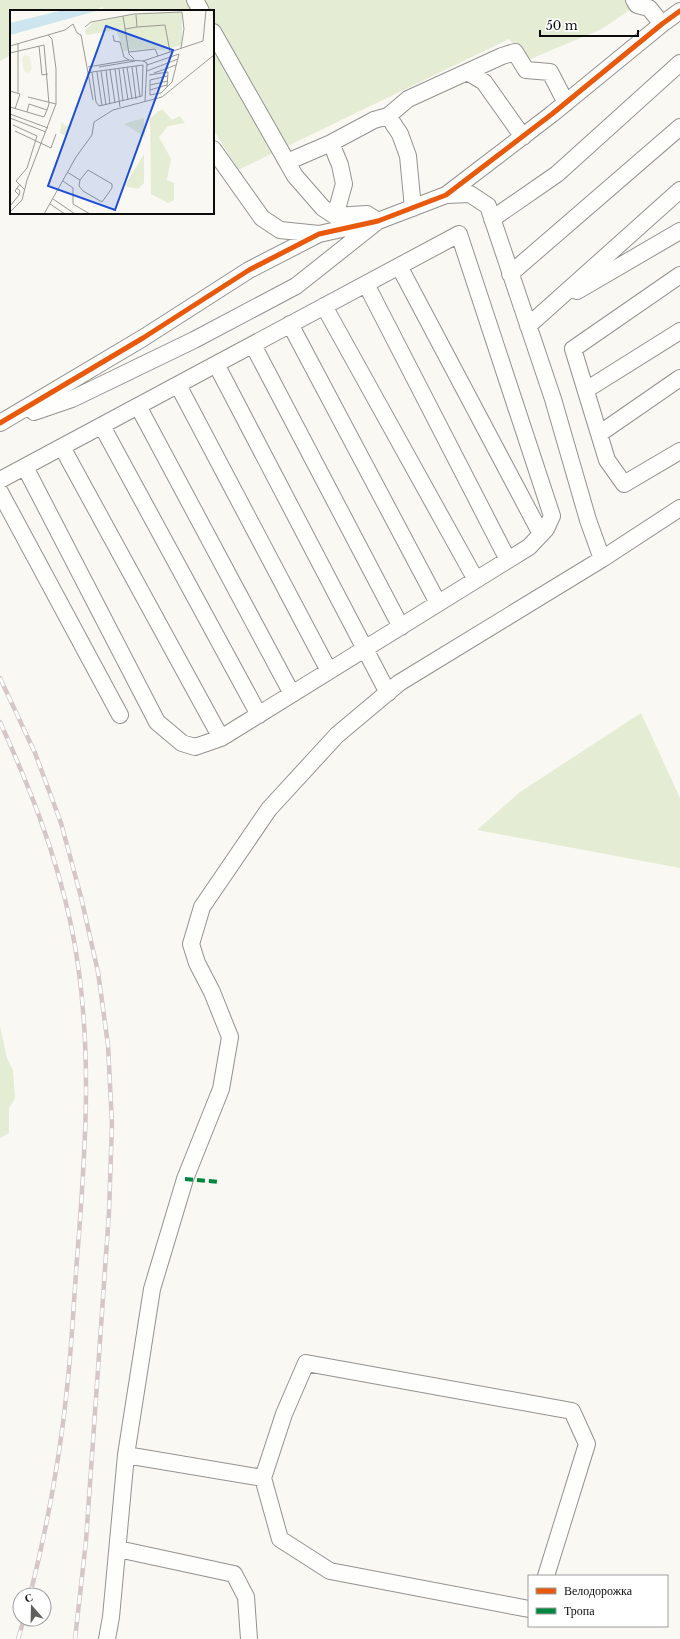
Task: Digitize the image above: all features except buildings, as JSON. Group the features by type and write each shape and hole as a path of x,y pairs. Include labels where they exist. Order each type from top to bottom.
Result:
{"street":[{"path":"194,0 200,10"},
{"path":"634,0 637,5 649,8 662,24"},
{"path":"3,422 143,338 249,270 319,234 378,222 446,195 523,137 680,11"},
{"path":"214,34 295,176 323,208 335,216 367,214 378,222"},
{"path":"287,162 331,143 374,120 388,116 408,99 469,73 502,56 515,52 526,70 550,72 566,103"},
{"path":"492,219 557,174 680,63"},
{"path":"469,73 484,82 523,137"},
{"path":"388,116 400,134 408,156 413,208"},
{"path":"510,274 680,127"},
{"path":"331,143 340,165 344,184 335,216"},
{"path":"214,150 262,218 280,230 319,234"},
{"path":"528,326 680,190"},
{"path":"446,195 470,194 488,206 553,399 588,520 602,559"},
{"path":"3,422 72,399 194,340 296,286 378,222"},
{"path":"550,306 680,231"},
{"path":"0,480 459,234 552,516 546,529 529,547 222,738 195,747 182,743 157,722 25,467"},
{"path":"399,266 541,534"},
{"path":"680,275 573,349 607,460 624,484 680,451"},
{"path":"366,284 508,560"},
{"path":"324,306 476,580"},
{"path":"290,324 438,603"},
{"path":"586,390 680,331"},
{"path":"253,345 401,626"},
{"path":"216,364 364,650 388,693"},
{"path":"599,434 680,378"},
{"path":"178,385 329,671"},
{"path":"138,406 292,694"},
{"path":"102,426 259,715"},
{"path":"62,447 222,738"},
{"path":"0,492 120,715"},
{"path":"108,1639 126,1455 152,1289 185,1178 221,1089 230,1037 212,992 196,963 191,944 202,907 269,809 337,735 399,683 602,559 680,508"},
{"path":"528,1609 330,1571 280,1539 263,1478 284,1414 306,1363 572,1411 587,1444 546,1575"},
{"path":"126,1455 263,1478"},
{"path":"118,1548 234,1574 246,1597 248,1639"}],"green space":[{"path":"0,0 644,0 602,29 528,60 509,39 238,170 214,131 214,10 104,10 102,7 96,10 10,10 10,56 0,61"},
{"path":"641,713 680,798 680,868 477,830 520,792"},
{"path":"0,1026 7,1058 13,1070 15,1098 9,1108 9,1133 0,1138"}],"railway":[{"path":"0,678 35,753 61,823 81,897 98,972 108,1045 112,1124 109,1212 86,1541 75,1639"},
{"path":"0,722 32,797 50,847 65,899 78,966 83,1008 85,1050 86,1092 83,1175 68,1379 62,1434 53,1488 43,1542 32,1587"},
{"path":"18,1639 22,1627"}],"marked path":[{"path":"185,1179 219,1182"}],"cycle path":[{"path":"0,423 143,338 249,270 319,234 378,221 446,195 552,114 680,11"}]}
